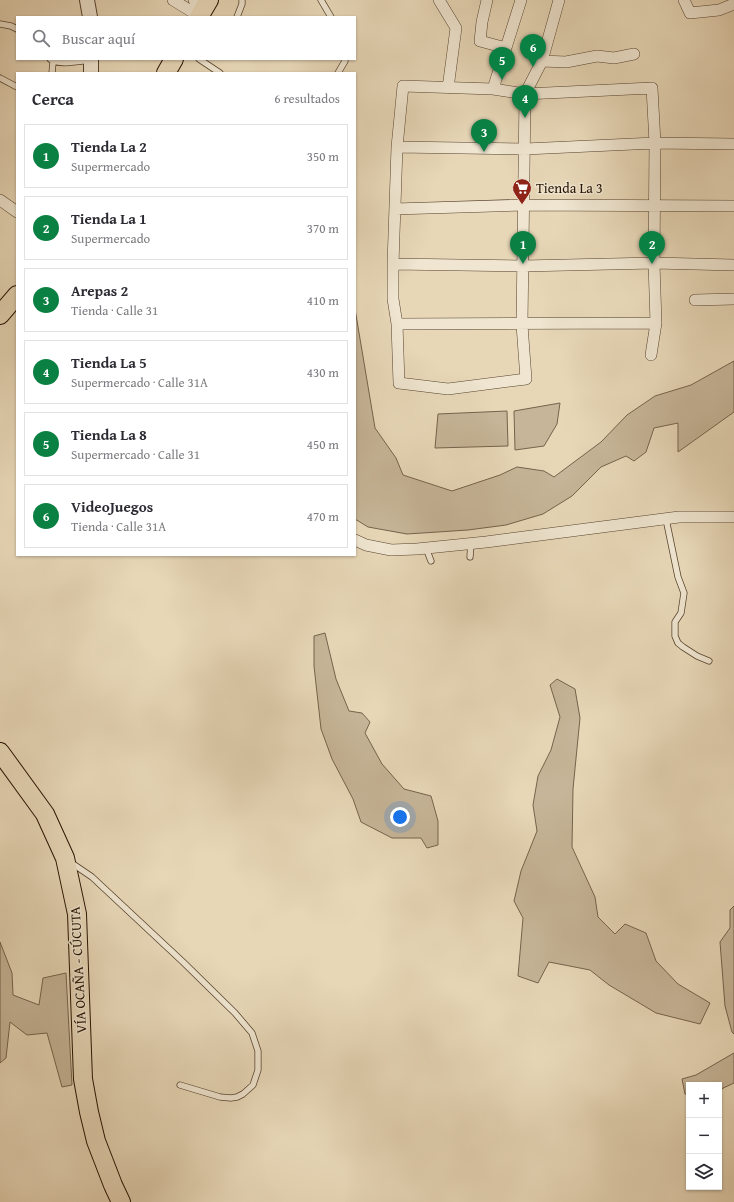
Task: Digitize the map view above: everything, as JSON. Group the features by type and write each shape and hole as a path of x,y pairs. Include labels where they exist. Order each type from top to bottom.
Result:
{"main road":[{"path":"0,315 16,296"},
{"name":"VÍA OCAÑA - CÚCUTA","path":"0,752 45,814 65,858 77,914 83,1079 96,1141 121,1202"}],"street":[{"path":"87,0 90,16"},
{"path":"173,0 201,9"},
{"path":"439,0 456,28 448,88"},
{"path":"487,0 482,22 480,41 506,48"},
{"path":"493,90 522,0"},
{"path":"559,0 542,61 525,94 522,324 526,379 448,389 399,383 397,324 393,299 393,264 397,147 403,86 493,90 525,94 652,88 655,144 654,263 656,323 651,355"},
{"path":"684,0 690,13 719,10 734,4"},
{"path":"542,61 566,62 597,56 614,58 634,54"},
{"path":"397,147 525,148 655,144 734,144"},
{"path":"0,200 16,211"},
{"path":"395,209 524,206 734,206"},
{"path":"393,264 523,266 654,263 734,265"},
{"path":"695,300 734,299"},
{"path":"397,324 656,323"},
{"path":"356,540 366,545 391,550 426,548 472,544 679,517 734,517"}],"lane":[{"path":"237,16 242,0"},
{"path":"321,0 330,16"},
{"path":"0,24 16,28"},
{"path":"52,72 52,60 62,63 91,64"},
{"path":"200,60 218,72"},
{"path":"339,72 344,60"},
{"path":"0,78 16,86"},
{"path":"666,519 678,577 684,593 681,613 675,622 675,636 678,643 682,647 709,661"},
{"path":"470,557 472,544"},
{"path":"426,548 431,561"},
{"path":"65,858 92,877 104,888 235,1013 252,1033 258,1051 258,1070 253,1085 243,1094 231,1098 220,1097 180,1085"}],"shaded area":[{"path":"356,315 375,428 396,458 403,475 452,491 500,475 517,467 544,471 554,477 601,442 627,415 655,396 691,385 734,361 734,412 678,452 678,423 654,428 646,452 634,461 626,456 601,467 572,496 543,514 506,525 468,530 407,534 368,527 356,520"},
{"path":"560,403 557,424 544,446 515,450 514,411"},
{"path":"507,411 508,446 435,448 438,414"},
{"path":"325,633 336,679 349,711 362,713 370,722 365,733 382,764 404,789 431,796 438,821 438,845 427,848 421,838 392,838 361,822 353,799 332,759 321,729 314,666 314,636"},
{"path":"557,679 575,689 580,718 573,789 572,847 595,897 598,917 615,934 625,924 646,933 656,961 678,984 710,1003 700,1024 656,1013 609,985 590,970 549,962 538,983 518,976 523,918 514,901 521,871 537,831 533,805 538,776 551,750 560,717 550,685"},
{"path":"734,906 734,1034 732,1032 725,1006 720,942 730,928 730,910"},
{"path":"0,942 12,973 13,995 39,1005 43,978 66,973 72,1085 62,1087 47,1033 27,1035 10,1022 6,1058 0,1063"},
{"path":"734,1053 734,1083 722,1089 722,1082 686,1082 685,1094 682,1079 696,1075"}],"place":[{"name":"VideoJuegos","path":"533,67"},
{"name":"Tienda La 8","path":"502,80"},
{"name":"Tienda La 5","path":"525,118"},
{"name":"Arepas 2","path":"484,152"},
{"name":"Tienda La 3","path":"522,205"},
{"name":"Tienda La 2","path":"523,264"},
{"name":"Tienda La 1","path":"652,264"}]}
